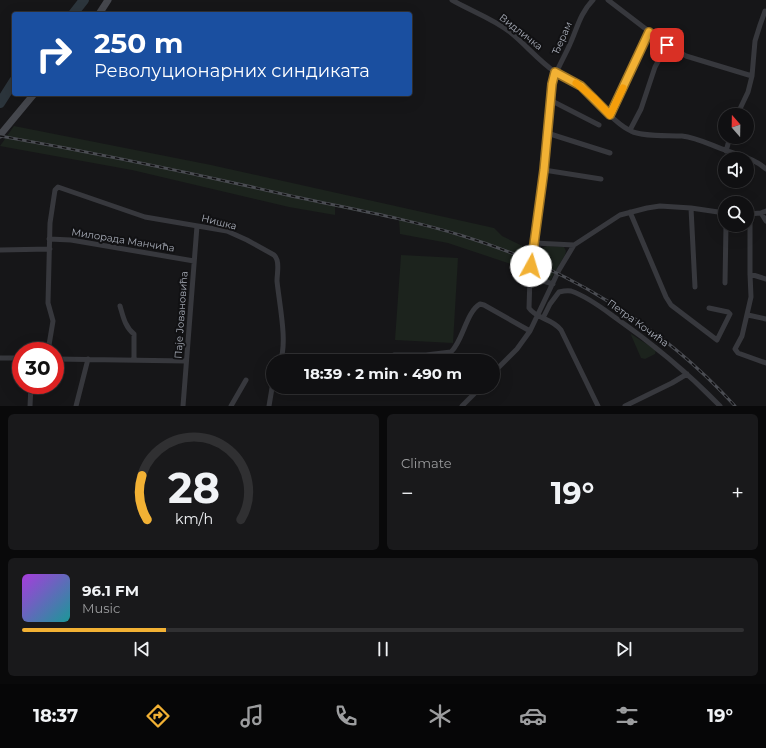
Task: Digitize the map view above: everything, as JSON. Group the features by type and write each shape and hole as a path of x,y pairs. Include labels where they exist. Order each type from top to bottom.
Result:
{"main road":[{"path":"100,12 108,0"},
{"path":"0,135 32,96"}],"street":[{"name":"Видличка","path":"452,0 509,31 555,72 581,86 610,115 630,130"},
{"name":"Ђерам","path":"540,317 529,308 530,277 544,170 552,84 555,72 568,49 583,12 593,0"},
{"path":"608,0 667,45 686,56 752,76"},
{"path":"740,108 748,92 752,76 755,41 766,12"},
{"path":"610,115 649,32"},
{"path":"667,45 656,67 641,109 630,130 637,133 692,138 705,141 726,151 761,164 766,169"},
{"path":"550,100 599,125"},
{"path":"548,133 610,153"},
{"path":"726,151 728,144"},
{"path":"544,170 601,179"},
{"name":"Нишка","path":"50,239 50,223 55,190 58,187 145,217 234,234 258,245 277,258 283,339 282,354"},
{"path":"500,366 517,349 540,317 553,284 574,245 608,222 630,212 660,206 718,212"},
{"path":"691,208 694,287"},
{"path":"630,212 666,297 671,305 717,340 730,314 728,312 709,308"},
{"path":"763,212 766,221"},
{"name":"Паје Јовановића","path":"183,406 197,226"},
{"path":"725,283 726,232"},
{"path":"749,232 751,297 742,336 735,348 735,351 766,363"},
{"path":"50,239 48,304 53,321 50,342"},
{"name":"Милорада Манчића","path":"50,239 71,240 194,261"},
{"path":"534,243 574,245"},
{"path":"0,250 50,249"},
{"path":"750,274 766,278"},
{"path":"530,277 553,284"},
{"name":"Петра Кочића","path":"540,317 560,292 571,291 597,304 638,334 670,359 720,406"},
{"path":"434,354 451,352 474,308 480,304 530,331"},
{"path":"120,306 126,325 134,334 134,360"},
{"path":"748,315 766,319"},
{"path":"540,317 553,322 561,330 598,406"},
{"path":"0,358 12,358"},
{"path":"64,359 186,361"},
{"path":"76,406 88,359"},
{"path":"624,406 687,374"},
{"path":"231,406 246,380"},
{"path":"30,406 31,394"},
{"path":"268,406 270,394"},
{"path":"462,406 473,394"}],"shaded area":[{"path":"14,126 211,165 494,228 502,236 531,250 529,262 514,265 448,243 400,234 399,220 335,207 335,215 289,207 132,170 0,146"},
{"path":"547,246 564,247 566,251 550,281 533,277 536,254 542,248"},
{"path":"401,255 458,258 453,343 395,340"},
{"path":"631,334 656,350 655,354 645,359 641,358"}],"waterway":[{"path":"75,12 84,0"},
{"path":"0,103 12,84"}],"railway":[{"path":"0,136 72,149 216,179 397,219 463,236 502,249 575,282 644,325 676,350 735,406"}],"slow traffic":[{"path":"576,83 594,98 610,115 623,88"}],"route":[{"path":"531,266 544,170 550,100 555,72 581,86 610,115 649,32 667,45"}]}
